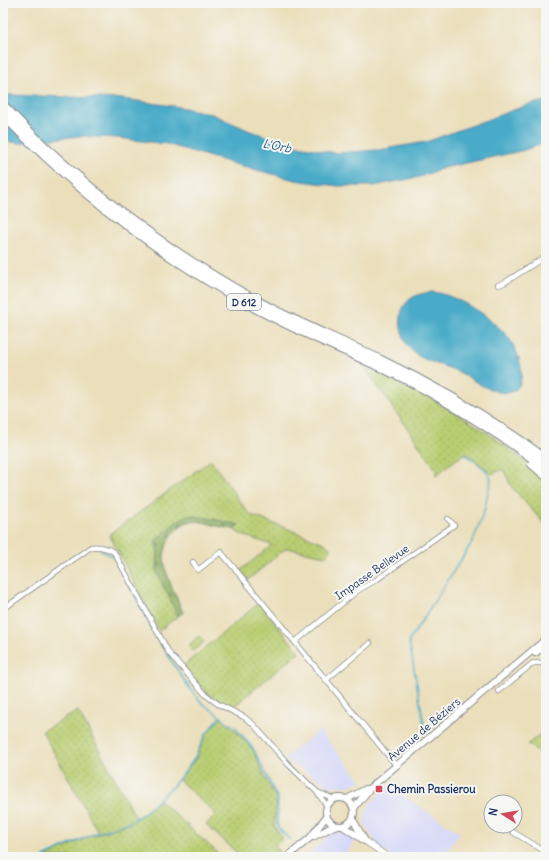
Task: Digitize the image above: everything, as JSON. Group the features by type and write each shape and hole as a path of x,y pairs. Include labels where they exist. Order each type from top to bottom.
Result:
{"highway":[{"name":"D 612","path":"3,105 54,160 131,220 201,268 287,317 379,359 425,382 505,430 546,459"},
{"name":"D 612","path":"3,115 128,226 205,279 284,323 411,382 497,434 546,468"},
{"path":"505,430 516,433 546,453"},
{"path":"497,434 504,443 546,476"}],"main road":[{"path":"489,687 546,639"},
{"path":"489,687 543,650 546,645"},
{"name":"Avenue de Béziers","path":"354,808 371,787 489,687"},
{"name":"Avenue de Béziers","path":"347,799 371,787"},
{"path":"310,838 326,817 327,806 334,799 347,799 354,808 355,812 353,820 344,827"},
{"path":"326,817 334,826"},
{"path":"353,820 365,841"},
{"path":"287,857 310,838 334,826 344,827 365,841"}],"street":[{"path":"498,285 504,283 546,256"},
{"name":"Impasse Bellevue","path":"295,642 357,591 376,580 454,525 448,519"},
{"path":"3,609 91,547 100,546 114,552 169,653 206,695 218,704 244,717 253,724 289,765 316,791 327,806"},
{"path":"193,562 198,570 221,552 396,765"},
{"path":"326,680 370,642"},
{"path":"499,691 533,663 546,662"},
{"path":"316,791 334,799"},
{"path":"516,834 546,852"},
{"path":"365,841 388,857"}],"shaded area":[{"path":"319,730 362,781 349,786 329,786 292,763 291,764 285,758"},
{"path":"388,786 460,833 442,857 394,857 380,848 365,824 365,814 369,805"},
{"path":"332,833 345,833 355,840 344,857 307,857 315,848"}],"green space":[{"path":"360,361 433,399 457,414 503,444 546,479 546,526 511,486 503,469 492,474 466,453 447,466 437,476 435,474 438,472"},
{"path":"211,460 249,514 324,543 331,550 325,556 286,548 248,580 240,571 272,545 242,535 233,529 239,525 209,518 186,516 155,541 158,552 157,572 178,616 159,631 110,534"},
{"path":"191,515 239,525 233,529 192,521 179,527 171,537 164,553 164,558 166,572 182,611 184,612 178,616 157,572 158,552 155,541 182,518"},
{"path":"259,603 299,652 232,708 216,700 207,693 183,666"},
{"path":"199,636 204,642 193,651 188,646"},
{"path":"78,711 136,818 130,822 98,832 42,731"},
{"path":"220,718 235,730 253,750 265,778 277,799 274,825 276,830 283,838 274,847 280,851 274,857 242,857 206,825 216,814 179,780 196,758 208,731"},
{"path":"546,729 546,757 528,744"},
{"path":"159,800 222,857 45,857 91,836 128,824 145,813"}],"water":[{"name":"L'Orb","path":"3,96 123,99 180,107 212,114 250,131 299,146 335,153 378,150 426,142 530,104 546,101 546,143 521,151 444,168 419,177 373,186 338,186 295,180 167,144 117,138 79,136 19,143 3,141"},
{"path":"433,292 452,297 474,308 502,330 508,337 519,357 521,379 518,387 512,392 502,392 487,388 461,373 426,360 411,350 401,330 402,311 410,299 423,293"}],"waterway":[{"path":"428,732 425,730 409,641 473,541 484,511 491,479 485,469 465,454"},
{"path":"100,549 114,557 158,640 190,689 202,703 236,728 254,750 278,799 278,828 290,840"},
{"path":"43,857 91,835 130,822 144,813 173,786 184,773 194,759 206,734 220,717"}],"place":[{"name":"Chemin Passierou","path":"379,789"}]}
